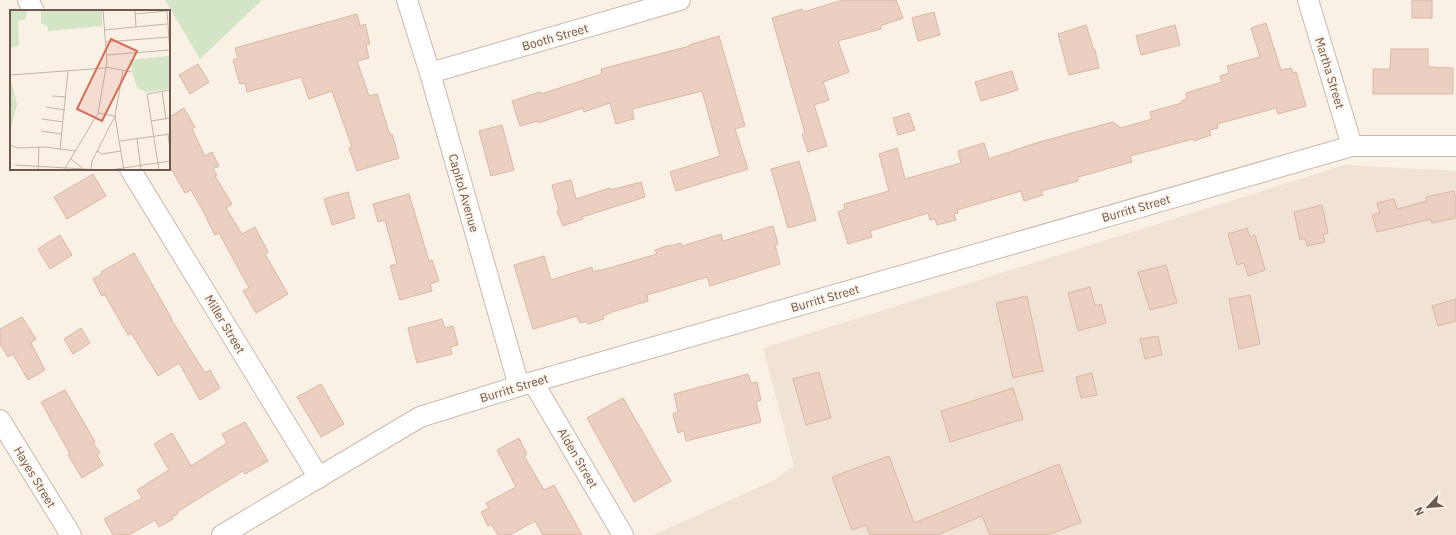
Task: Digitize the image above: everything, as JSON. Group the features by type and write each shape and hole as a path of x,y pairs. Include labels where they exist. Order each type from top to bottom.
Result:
{"street":[{"path":"28,0 33,10"},
{"name":"Capitol Avenue","path":"407,0 526,384"},
{"name":"Booth Street","path":"430,73 680,0"},
{"name":"Martha Street","path":"1308,0 1352,146"},
{"name":"Burritt Street","path":"222,535 420,417 526,384 1352,146 1456,146"},
{"name":"Miller Street","path":"131,170 319,478"},
{"name":"Alden Street","path":"526,384 623,535"},
{"name":"Hayes Street","path":"0,420 71,535"}],"shaded area":[{"path":"1345,165 1456,171 1456,535 653,535 773,481 794,466 763,348"}],"green space":[{"path":"165,0 262,0 200,59"}],"building":[{"path":"843,0 896,0 903,18 880,26 881,29 838,41 849,72 823,82 829,100 814,105 827,146 808,152 802,134 805,133 772,18 802,9 803,12"},
{"path":"1412,0 1432,0 1432,18 1412,18"},
{"path":"934,12 940,35 918,41 912,18"},
{"path":"357,14 360,26 365,24 370,44 366,45 369,58 357,61 369,96 377,94 399,158 357,171 349,148 352,147 332,91 309,99 301,77 247,92 245,83 240,84 233,60 238,58 235,48"},
{"path":"1266,23 1281,70 1291,68 1293,73 1296,72 1306,106 1278,114 1276,108 1217,124 1218,128 1209,130 1211,135 1194,141 1193,139 1130,156 1132,162 1078,177 1078,181 1041,191 1043,195 1024,201 1021,191 957,210 958,213 954,214 956,220 937,225 935,219 930,220 928,213 870,231 872,237 848,244 838,212 845,209 844,204 889,191 879,154 897,148 905,179 961,163 958,151 984,143 989,159 1036,143 1113,122 1121,128 1152,119 1150,112 1182,103 1181,101 1187,99 1186,93 1222,82 1220,76 1229,73 1227,66 1260,57 1251,28"},
{"path":"1086,25 1095,50 1099,68 1069,75 1058,34"},
{"path":"1175,25 1180,45 1141,55 1136,36"},
{"path":"719,36 745,126 735,129 748,169 676,191 670,172 720,156 702,91 632,109 634,119 616,124 610,103 584,112 583,108 538,123 538,121 520,126 512,101 540,92 541,94 602,74 601,69 690,46 689,45"},
{"path":"1391,49 1428,49 1428,67 1453,68 1453,94 1373,94 1373,69 1390,69"},
{"path":"198,64 209,82 190,94 179,75"},
{"path":"1012,71 1018,90 981,101 975,82"},
{"path":"184,108 195,127 192,129 205,156 212,152 219,166 213,169 217,175 215,176 232,204 226,208 242,234 255,227 268,252 265,254 288,294 256,313 243,291 249,288 219,233 215,235 191,190 185,193 170,167 170,116"},
{"path":"909,113 915,130 898,135 893,118"},
{"path":"502,125 514,170 491,176 479,131"},
{"path":"799,161 816,220 788,228 771,169"},
{"path":"93,174 106,196 67,219 54,197"},
{"path":"571,180 576,199 610,188 611,190 641,182 645,197 582,217 583,219 563,226 557,211 559,210 552,185"},
{"path":"1454,191 1456,200 1456,218 1432,223 1431,219 1377,232 1372,215 1380,213 1377,203 1394,199 1397,209 1427,201 1426,197"},
{"path":"348,192 355,218 332,225 324,199"},
{"path":"409,194 429,261 432,260 439,281 430,284 432,291 400,300 390,266 397,264 385,220 378,222 373,204"},
{"path":"1322,205 1328,233 1323,234 1325,242 1307,246 1305,238 1300,240 1294,212"},
{"path":"773,226 778,244 775,245 780,264 710,286 707,277 647,295 648,301 612,312 603,316 604,319 588,324 587,321 580,323 577,316 533,329 514,265 544,256 551,280 592,267 593,272 599,271 657,254 655,250 670,245 681,243 682,246 721,234 723,241"},
{"path":"1247,228 1250,237 1255,235 1265,270 1248,276 1244,263 1237,265 1228,234"},
{"path":"60,235 72,255 50,269 38,249"},
{"path":"134,253 171,319 205,373 210,370 220,388 200,400 179,363 158,376 131,333 128,335 105,295 102,296 93,279 102,274 101,272"},
{"path":"1166,265 1177,303 1150,310 1138,272"},
{"path":"1090,287 1095,306 1101,304 1106,323 1078,331 1068,293"},
{"path":"1250,295 1260,344 1239,349 1229,299"},
{"path":"1027,296 1043,371 1013,378 996,303"},
{"path":"1456,299 1456,321 1438,326 1432,306"},
{"path":"22,317 36,339 31,343 45,370 28,380 13,354 8,357 0,344 0,329"},
{"path":"442,319 445,328 453,326 458,345 450,347 452,354 417,363 408,328"},
{"path":"81,328 90,343 73,354 64,339"},
{"path":"1158,336 1162,355 1145,359 1140,339"},
{"path":"819,372 831,418 806,425 793,379"},
{"path":"1092,373 1097,395 1081,398 1076,377"},
{"path":"748,374 751,383 757,382 761,400 756,402 761,422 686,441 684,431 678,433 673,414 678,412 674,394"},
{"path":"321,384 344,424 321,437 297,397"},
{"path":"1013,388 1023,419 950,442 941,411"},
{"path":"65,390 95,442 93,443 100,453 97,455 103,465 82,478 68,455 70,454 41,402"},
{"path":"623,398 671,481 634,502 587,418"},
{"path":"245,422 268,461 245,474 243,471 177,512 178,514 172,517 173,519 159,527 155,520 129,535 113,535 104,519 142,498 137,490 169,470 154,444 172,433 191,466 227,443 222,434"},
{"path":"519,438 527,454 524,456 544,490 554,485 582,535 543,535 535,521 510,535 498,535 491,524 488,526 481,512 489,508 486,503 516,487 497,450"},
{"path":"889,456 914,523 1059,464 1081,522 1048,535 990,535 982,516 937,535 870,535 866,525 852,530 832,477"}]}
